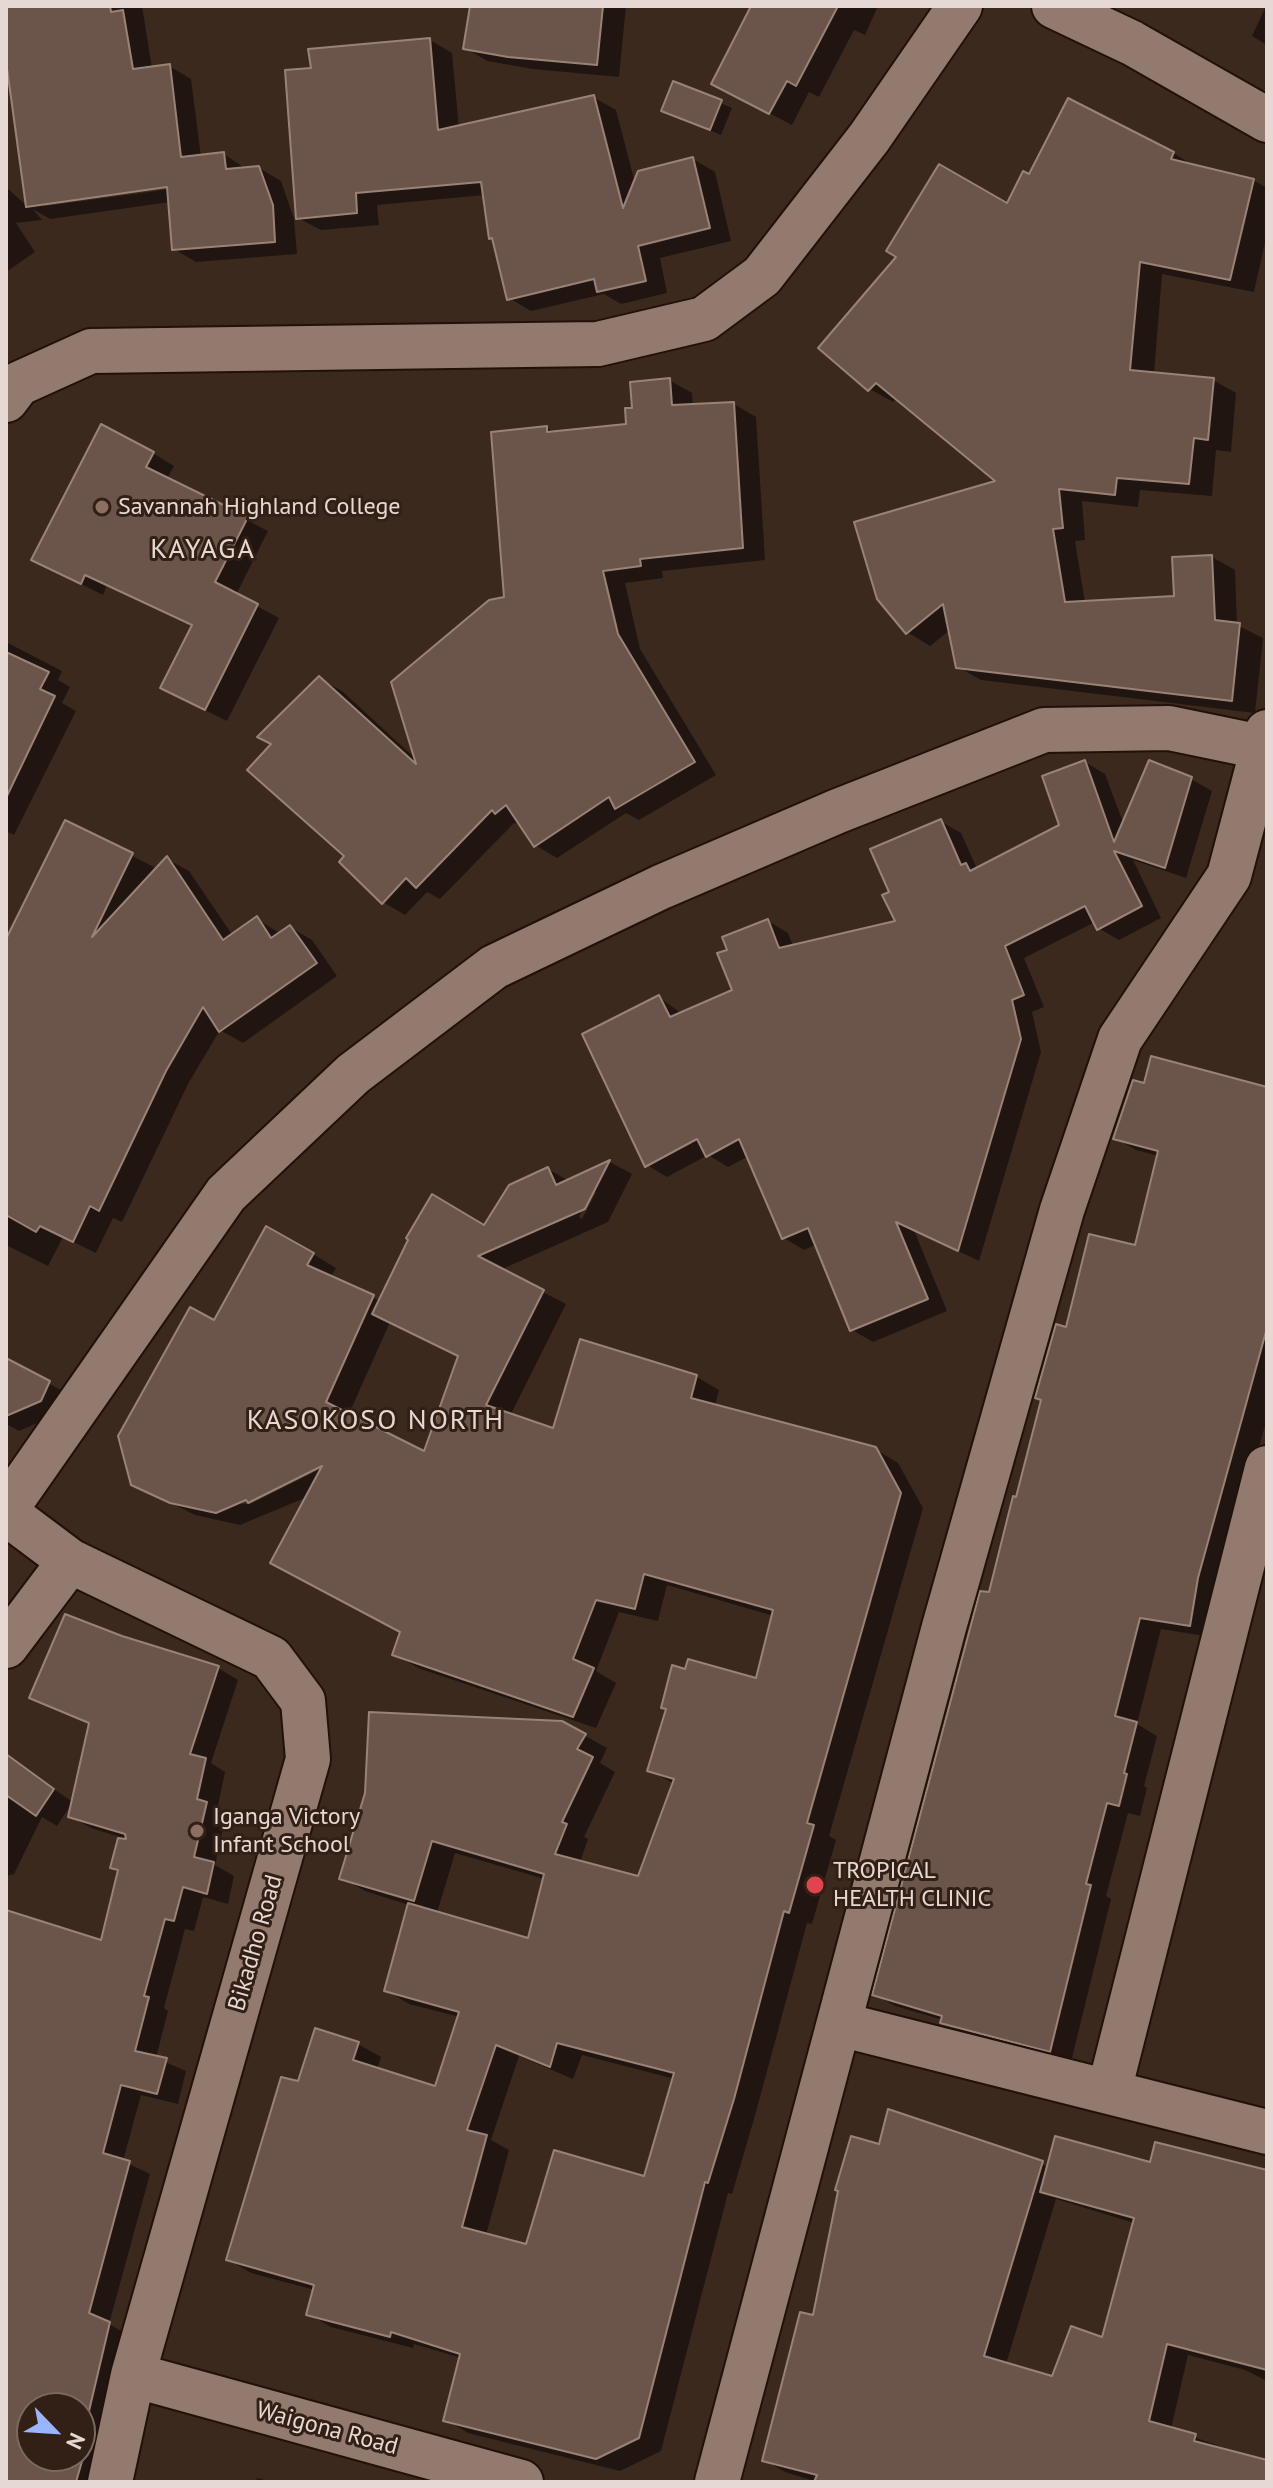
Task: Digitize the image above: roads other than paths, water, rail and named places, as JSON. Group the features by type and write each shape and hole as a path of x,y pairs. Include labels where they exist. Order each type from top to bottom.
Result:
{"street":[{"path":"6,400 18,384 91,351 598,344 704,319 762,276 869,138 960,6"},
{"path":"1054,6 1132,43 1267,120"},
{"path":"6,1511 226,1194 353,1074 494,967 661,887 797,828 1044,730 1169,728 1264,740 1229,876 1120,1039 1062,1210 944,1627 717,2482"},
{"path":"1109,2091 1267,1468"},
{"name":"Bikadho Road","path":"6,1511 70,1561 271,1658 303,1701 308,1759 133,2375 110,2482"},
{"path":"6,1646 70,1561"},
{"path":"839,2024 1267,2132"},
{"name":"Waigona Road","path":"133,2375 521,2482"}],"place":[{"name":"Savannah Highland College","path":"102,507"},
{"name":"Iganga Victory Infant School","path":"197,1831"},
{"name":"TROPICAL HEALTH CLINIC","path":"815,1885"}],"district":[{"name":"KAYAGA","path":"203,550"},
{"name":"KASOKOSO NORTH","path":"376,1421"}]}
